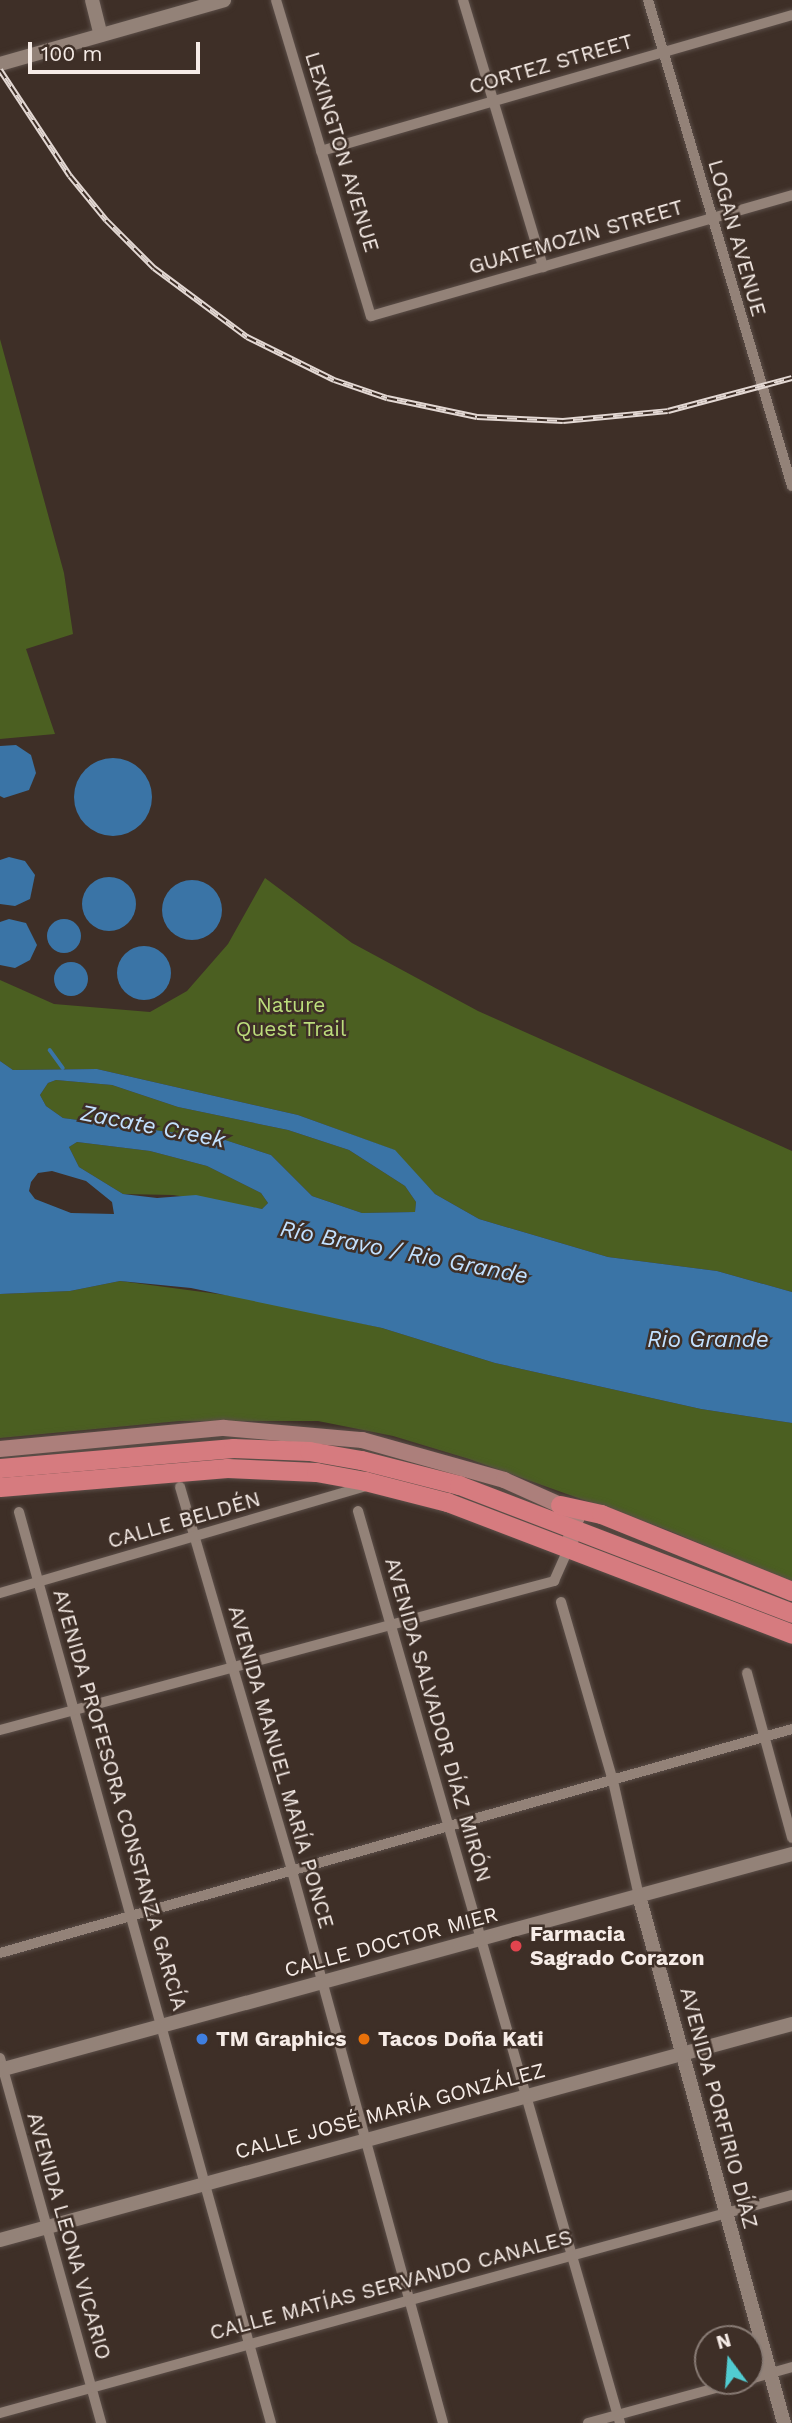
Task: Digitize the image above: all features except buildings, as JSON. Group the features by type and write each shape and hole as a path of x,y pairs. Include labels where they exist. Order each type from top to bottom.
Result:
{"highway":[{"path":"0,1468 187,1450 309,1451 429,1476 577,1529 792,1613"},
{"path":"0,1487 227,1468 316,1472 377,1483 425,1494 792,1634"},
{"path":"560,1505 601,1514 792,1591"}],"main road":[{"path":"0,1449 224,1428 313,1433 434,1458 560,1505 576,1518 577,1529 568,1549"}],"street":[{"path":"92,0 102,35"},
{"path":"0,64 223,0"},
{"name":"LEXINGTON AVENUE","path":"276,0 371,316"},
{"path":"463,0 543,267"},
{"name":"LOGAN AVENUE","path":"648,0 792,486"},
{"name":"CORTEZ STREET","path":"321,151 792,15"},
{"name":"GUATEMOZIN STREET","path":"371,316 792,195"},
{"name":"CALLE BELDÉN","path":"0,1593 196,1538 377,1483"},
{"name":"AVENIDA MANUEL MARÍA PONCE","path":"180,1487 292,1871 443,2423"},
{"name":"AVENIDA SALVADOR DÍAZ MIRÓN","path":"358,1511 618,2419"},
{"name":"AVENIDA PROFESORA CONSTANZA GARCÍA","path":"19,1513 163,2025 271,2423"},
{"path":"0,1730 391,1621 554,1581 568,1549"},
{"name":"AVENIDA PORFIRIO DÍAZ","path":"561,1602 784,2423"},
{"path":"747,1673 792,1838"},
{"path":"0,1953 792,1729"},
{"name":"CALLE DOCTOR MIER","path":"1,2066 321,1983 792,1854"},
{"name":"CALLE JOSÉ MARÍA GONZÁLEZ","path":"0,2240 792,2024"},
{"name":"AVENIDA LEONA VICARIO","path":"1,2066 101,2423"},
{"name":"CALLE MATÍAS SERVANDO CANALES","path":"0,2413 408,2298 792,2195"},
{"path":"764,2375 792,2367"},
{"path":"588,2423 618,2419 696,2395"}],"green space":[{"path":"0,339 64,573 73,634 26,649 55,734 0,739"},
{"name":"Nature Quest Trail","path":"265,878 352,943 478,1011 792,1151 792,1292 717,1271 608,1257 479,1219 435,1194 394,1150 298,1115 97,1069 13,1070 0,1061 0,980 54,1004 150,1012 187,991 228,944"},
{"path":"56,1080 112,1085 178,1107 288,1130 349,1150 405,1186 416,1202 415,1212 362,1213 312,1196 271,1155 222,1139 63,1118 46,1106 40,1095 48,1083"},
{"path":"77,1142 150,1151 207,1166 261,1193 268,1203 262,1209 173,1195 123,1194 79,1167 69,1147"},
{"path":"120,1281 248,1298 382,1328 495,1363 701,1409 792,1423 792,1582 665,1529 469,1459 393,1436 318,1421 180,1421 0,1438 0,1294 70,1291"}],"water":[{"path":"16,745 31,755 36,773 29,790 4,798 0,796 0,746"},
{"path":"113,758 128,761 141,769 149,782 152,797 149,812 141,825 128,833 113,836 98,833 85,825 77,812 74,797 77,782 85,769 98,761"},
{"path":"9,857 25,861 35,875 30,899 15,906 0,904 0,860"},
{"path":"109,877 128,885 136,904 128,923 109,931 90,923 82,904 90,885"},
{"path":"192,880 209,885 217,893 222,910 217,927 209,935 192,940 175,935 167,927 162,910 167,893 175,885"},
{"path":"9,919 26,923 37,945 30,960 15,968 0,965 0,922"},
{"path":"64,919 76,924 81,936 76,948 64,953 52,948 47,936 52,924"},
{"path":"144,946 163,954 171,973 163,992 144,1000 125,992 117,973 125,954"},
{"path":"71,962 83,967 88,979 83,991 71,996 59,991 54,979 59,967"},
{"name":"Rio Grande","path":"0,1061 13,1070 97,1069 298,1115 395,1150 435,1194 479,1219 608,1257 717,1271 792,1292 792,1423 701,1409 495,1363 382,1328 191,1288 120,1281 70,1291 0,1294","holes":["56,1080 112,1085 178,1107 288,1130 349,1150 405,1186 416,1202 415,1212 362,1213 312,1196 271,1155 222,1139 63,1118 46,1106 40,1095 48,1083","77,1142 150,1151 207,1166 261,1193 268,1203 262,1209 196,1195 157,1198 123,1194 79,1167 69,1147","52,1171 86,1181 112,1202 114,1214 71,1213 35,1199 29,1191 31,1182 38,1173"]}],"waterway":[{"path":"50,1050 63,1068"}],"railway":[{"path":"0,70 70,176 106,220 154,268 247,337 334,380 387,398 477,417 563,421 668,411 792,378"}],"place":[{"name":"Farmacia Sagrado Corazon","path":"516,1946"},
{"name":"TM Graphics","path":"202,2039"},
{"name":"Tacos Doña Kati","path":"364,2039"}],"water label":[{"name":"Zacate Creek","path":"153,1127"},
{"name":"Río Bravo / Rio Grande","path":"404,1253"}]}
